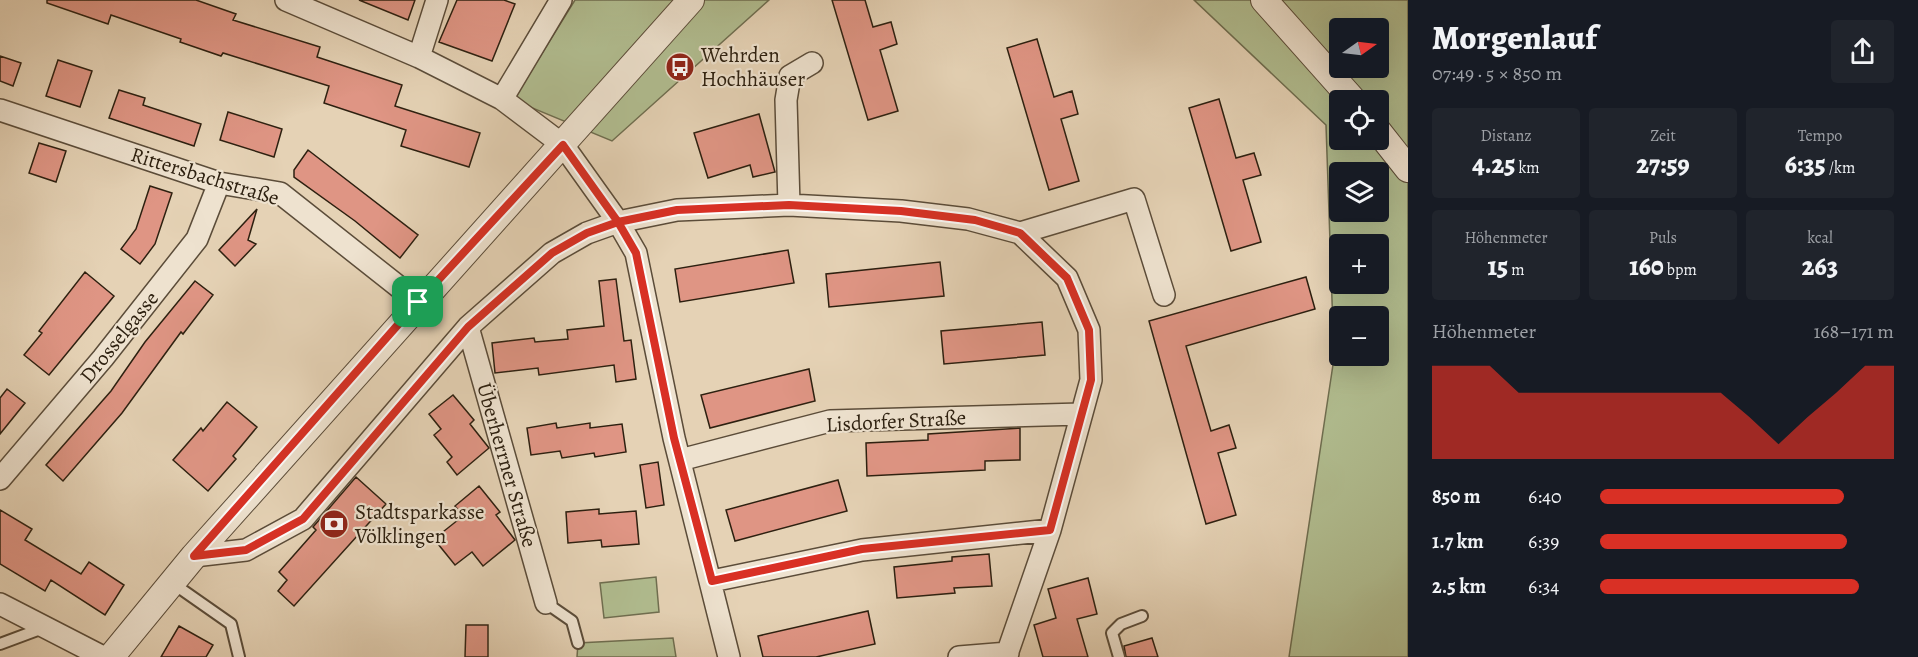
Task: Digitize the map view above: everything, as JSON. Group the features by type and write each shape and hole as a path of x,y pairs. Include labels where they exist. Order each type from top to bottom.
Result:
{"street":[{"path":"286,0 419,57 502,99 563,145 618,222 636,253 680,460 712,581 729,657"},
{"path":"419,57 437,0"},
{"path":"502,99 561,0"},
{"path":"111,657 171,582 418,302 563,145 691,0"},
{"path":"1264,0 1344,90"},
{"path":"789,205 786,100 790,76 812,63"},
{"name":"Rittersbachstraße","path":"0,111 219,183 279,193 418,302"},
{"path":"1389,145 1408,169"},
{"name":"Drosselgasse","path":"0,479 103,358 197,239 219,183"},
{"path":"1020,233 1134,199 1164,295"},
{"path":"194,556 246,550 303,519 468,327 552,253 587,233 618,222 677,210 789,205 912,212 975,220 1020,233 1067,278 1089,330 1091,380 1050,530 1007,655 959,657"},
{"name":"Überherrner Straße","path":"468,327 546,603"},
{"name":"Lisdorfer Straße","path":"680,460 830,421 1081,414"},
{"path":"712,581 862,549 1050,530"},
{"path":"0,604 103,657"}],"lane":[{"path":"171,582 231,624 239,657"},
{"path":"546,603 572,621 578,643"},
{"path":"1119,657 1112,633 1121,624 1142,616"},
{"path":"0,644 43,628"}],"green space":[{"path":"575,0 769,0 612,141 513,100"},
{"path":"1194,0 1408,0 1408,657 1289,657 1333,366 1389,366 1389,306 1332,306 1332,294 1389,294 1389,234 1330,234 1329,222 1389,222 1389,162 1329,162 1329,212 1326,125"},
{"path":"656,577 659,612 604,618 600,583"},
{"path":"673,638 676,657 577,657 578,643"}],"building":[{"path":"47,0 196,0 236,14 233,20 320,47 317,57 402,85 395,106 480,133 469,167 401,146 406,130 324,103 329,86 223,53 221,56 180,42 181,39 111,15 108,24 47,3"},
{"path":"359,0 415,0 408,20"},
{"path":"457,0 504,0 515,4 492,61 439,42"},
{"path":"832,0 865,0 873,27 891,22 897,44 880,50 898,111 868,120"},
{"path":"1037,39 1054,97 1072,91 1078,114 1061,119 1079,181 1049,190 1007,48"},
{"path":"0,56 21,63 13,86 0,81"},
{"path":"58,60 92,71 80,107 46,96"},
{"path":"119,90 145,98 143,105 201,124 194,146 109,118"},
{"path":"1219,99 1236,158 1254,153 1261,175 1243,180 1261,242 1231,251 1189,108"},
{"path":"228,112 282,129 274,157 220,140"},
{"path":"759,114 775,172 753,177 750,165 708,178 694,133"},
{"path":"39,143 66,151 56,182 29,173"},
{"path":"308,150 418,235 400,258 355,221 294,177 294,170"},
{"path":"150,186 172,193 155,244 140,264 121,249 136,229"},
{"path":"257,209 248,240 256,244 235,266 219,250"},
{"path":"788,250 794,283 680,302 675,269"},
{"path":"940,262 944,296 829,307 826,274"},
{"path":"85,272 114,296 49,375 24,355 42,333 39,331"},
{"path":"1306,277 1315,309 1186,346 1211,431 1229,425 1236,448 1218,453 1236,515 1206,524 1149,321"},
{"path":"616,279 624,341 631,340 636,379 616,382 614,365 539,375 538,368 495,373 492,343 534,338 535,342 568,339 567,330 604,326 599,281"},
{"path":"195,281 213,295 183,334 181,332 122,413 63,481 46,465 111,391 145,342"},
{"path":"1042,322 1045,355 944,364 941,331"},
{"path":"809,369 815,401 710,428 701,395"},
{"path":"7,389 25,403 0,434 0,398"},
{"path":"453,395 474,420 470,424 489,448 457,475 447,462 452,457 434,435 441,429 429,414"},
{"path":"227,402 257,427 233,456 236,459 208,491 173,460 201,428 203,431"},
{"path":"556,423 557,428 590,423 590,428 622,424 626,452 595,457 594,453 562,458 560,451 531,455 527,428"},
{"path":"1020,428 1020,460 985,461 985,470 867,476 866,443 928,440 928,434"},
{"path":"658,462 664,505 646,508 640,465"},
{"path":"356,477 386,504 294,606 278,591 287,580 279,572 316,530 313,527"},
{"path":"838,480 847,511 735,541 726,510"},
{"path":"479,486 500,512 496,515 515,540 483,566 472,552 455,565 434,539 463,516 455,506"},
{"path":"599,509 599,514 636,511 639,544 602,547 601,540 568,543 566,512"},
{"path":"0,510 32,529 25,540 81,574 89,562 124,585 105,615 51,580 45,591 0,564"},
{"path":"989,554 992,586 954,588 955,593 897,598 894,567 952,561 952,557"},
{"path":"1088,578 1097,614 1077,619 1088,657 1043,657 1034,625 1056,618 1048,589"},
{"path":"868,611 875,644 816,657 763,657 758,636"},
{"path":"466,625 488,625 488,657 465,657"},
{"path":"179,626 213,645 206,657 161,657"},
{"path":"1152,638 1158,657 1126,657 1124,646"}],"place":[{"name":"Wehrden Hochhäuser","path":"680,67"},
{"name":"Stadtsparkasse Völklingen","path":"334,524"}],"route":[{"path":"418,302 194,556 246,550 303,519 468,327 552,253 587,233 618,222 677,210 789,205 901,211 975,220 1020,233 1067,278 1089,330 1091,380 1050,530 862,549 712,581 674,438 636,253 618,222 563,145 418,302"}]}
